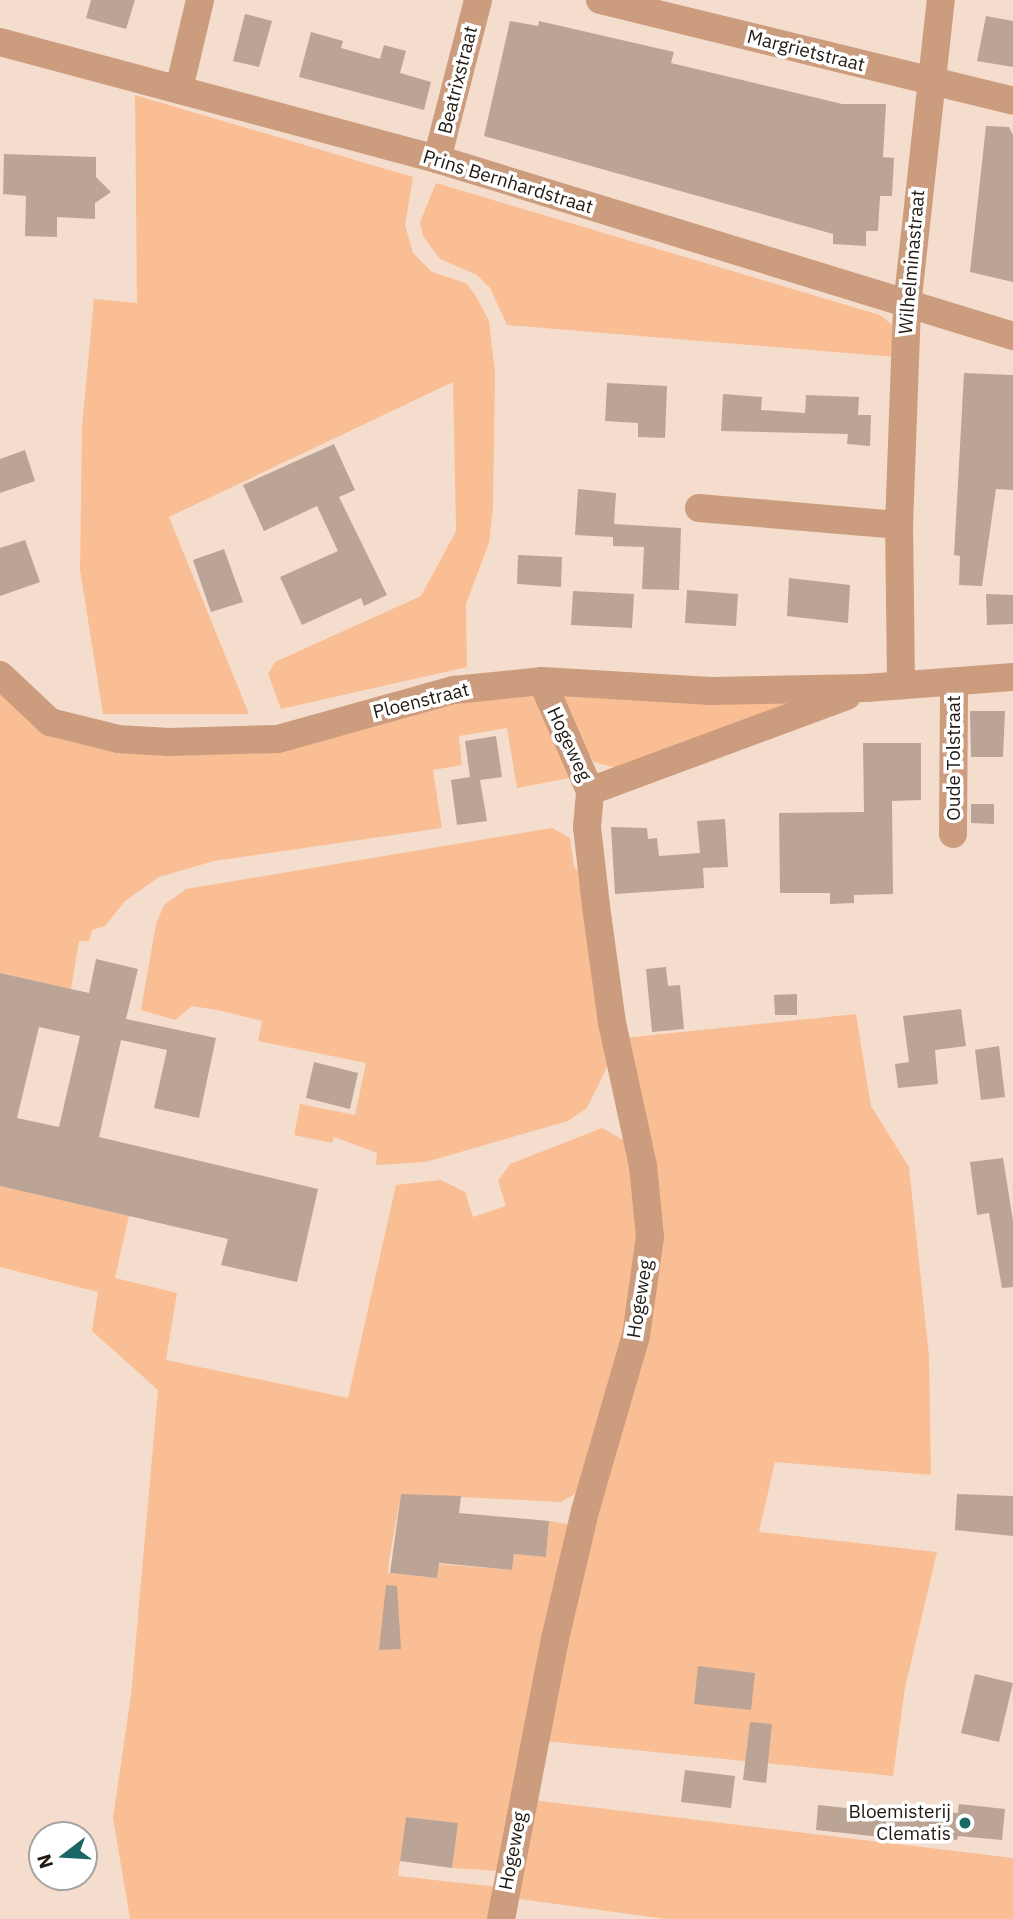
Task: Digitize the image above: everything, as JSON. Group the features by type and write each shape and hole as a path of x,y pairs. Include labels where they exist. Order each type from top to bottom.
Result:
{"street":[{"path":"179,89 200,0"},
{"name":"Beatrixstraat","path":"437,159 478,0"},
{"name":"Margrietstraat","path":"600,0 1013,101"},
{"name":"Wilhelminastraat","path":"901,682 899,525 907,306 928,80 941,0"},
{"name":"Prins Bernhardstraat","path":"0,42 437,159 907,306 1013,336"},
{"path":"699,508 899,525"},
{"name":"Ploenstraat","path":"0,676 50,722 118,739 169,742 278,739 454,690 542,681 711,691 866,688 901,682 954,682 1013,677"},
{"name":"Hogeweg","path":"501,1919 555,1639 585,1511 636,1336 650,1237 643,1166 612,1023 596,906 587,827 590,791 542,681"},
{"name":"Oude Tolstraat","path":"953,834 954,682"},
{"name":"Ploenstraat","path":"590,791 866,688"}],"shaded area":[{"path":"135,95 413,177 405,225 413,253 432,272 466,283 476,296 489,321 495,373 493,508 489,543 466,604 467,667 281,709 268,674 275,662 421,596 456,531 453,382 169,517 249,714 103,714 80,570 82,426 94,299 137,303"},
{"path":"436,183 880,315 895,327 894,357 507,325 490,288 477,275 440,259 423,236 420,222"},
{"path":"0,691 171,751 405,706 526,693 534,696 575,777 517,788 507,728 459,736 462,765 433,770 442,828 214,861 159,877 125,901 105,926 92,930 89,941 79,941 71,989 0,973"},
{"path":"564,694 797,699 623,770 594,762 559,702"},
{"path":"552,828 570,838 574,866 584,881 608,1065 587,1108 568,1121 426,1162 376,1165 377,1153 334,1137 332,1143 294,1135 300,1104 355,1115 366,1063 258,1041 262,1021 222,1011 192,1006 175,1020 141,1010 156,924 164,905 186,889"},
{"path":"856,1014 871,1106 909,1167 929,1356 931,1475 775,1462 759,1532 937,1552 905,1688 893,1776 544,1741 600,1488 643,1333 624,1038"},
{"path":"602,1128 629,1143 641,1239 615,1373 578,1492 561,1502 401,1494 389,1560 388,1573 437,1578 438,1564 512,1570 514,1554 546,1557 549,1521 571,1525 500,1871 452,1868 457,1823 406,1817 398,1876 499,1887 492,1919 130,1919 113,1818 131,1695 158,1390 92,1331 98,1292 0,1267 0,1186 129,1216 115,1278 177,1293 166,1360 348,1398 396,1185 441,1180 465,1192 473,1217 506,1206 498,1181 510,1164"},
{"path":"532,1800 1013,1858 1013,1919 666,1919 512,1898"}],"building":[{"path":"91,0 135,0 126,29 86,18"},
{"path":"245,14 272,21 259,67 233,61"},
{"path":"986,16 1013,21 1013,67 977,61"},
{"path":"510,21 538,26 539,21 674,52 671,63 842,104 886,104 883,157 894,158 892,196 880,196 878,231 866,231 866,246 833,244 833,234 484,136"},
{"path":"311,32 343,41 341,48 380,59 384,45 406,51 400,73 431,82 424,110 299,77"},
{"path":"986,126 1009,127 1013,135 1013,282 970,272"},
{"path":"4,154 96,157 96,177 111,192 95,203 95,219 57,217 57,237 25,236 26,196 3,194"},
{"path":"964,373 1013,375 1013,490 996,489 982,586 959,585 960,556 954,555"},
{"path":"607,383 667,386 665,438 638,437 638,423 605,421"},
{"path":"723,394 762,397 761,410 805,413 806,395 859,397 858,415 871,415 870,446 847,444 848,434 721,431"},
{"path":"334,444 355,490 339,497 387,595 364,606 361,598 302,625 280,577 338,551 317,506 264,531 243,485"},
{"path":"25,450 35,481 0,493 0,459"},
{"path":"578,489 616,493 614,524 681,528 679,590 642,589 644,547 613,546 613,537 575,535"},
{"path":"25,540 40,582 0,596 0,548"},
{"path":"224,549 243,602 211,612 193,560"},
{"path":"518,555 562,557 561,587 517,584"},
{"path":"789,578 850,585 848,623 787,616"},
{"path":"687,590 738,594 736,626 685,623"},
{"path":"573,591 634,594 632,628 571,625"},
{"path":"986,594 1013,595 1013,624 987,625"},
{"path":"970,711 1005,711 1003,757 971,757"},
{"path":"496,736 502,777 480,780 487,821 457,825 451,780 470,777 465,741"},
{"path":"863,743 921,743 921,800 892,801 893,894 854,895 854,903 830,904 830,893 780,893 779,813 864,812"},
{"path":"971,804 994,804 994,824 971,823"},
{"path":"725,819 728,867 703,868 704,888 615,894 611,827 647,828 648,839 657,838 659,856 700,853 697,821"},
{"path":"96,959 138,969 126,1019 216,1038 199,1118 154,1108 167,1050 121,1040 99,1137 318,1189 297,1282 221,1265 228,1239 0,1186 0,973 89,993","holes":["39,1027 80,1036 59,1127 17,1118"]},
{"path":"666,967 668,986 680,985 684,1029 652,1032 646,969"},
{"path":"797,994 797,1015 775,1015 774,995"},
{"path":"961,1009 966,1046 935,1050 938,1084 898,1088 895,1064 909,1062 903,1016"},
{"path":"999,1046 1005,1097 981,1100 975,1050"},
{"path":"314,1062 358,1073 350,1109 306,1098"},
{"path":"1003,1158 1013,1221 1013,1287 1002,1288 989,1213 977,1215 970,1162"},
{"path":"401,1494 461,1496 459,1513 549,1521 546,1557 514,1554 512,1570 439,1563 437,1578 390,1573"},
{"path":"957,1494 1013,1496 1013,1536 955,1530"},
{"path":"386,1585 397,1586 401,1649 379,1650"},
{"path":"698,1666 755,1673 751,1710 694,1704"},
{"path":"975,1674 1013,1683 999,1742 961,1733"},
{"path":"750,1722 772,1724 766,1783 743,1780"},
{"path":"685,1770 735,1776 731,1808 681,1802"},
{"path":"959,1804 1005,1809 1002,1840 958,1836 957,1840 919,1836 919,1841 816,1830 818,1805 929,1817 929,1810 958,1813"},
{"path":"406,1817 458,1823 452,1868 400,1861"}],"place":[{"name":"Bloemisterij Clematis","path":"965,1823"}]}
